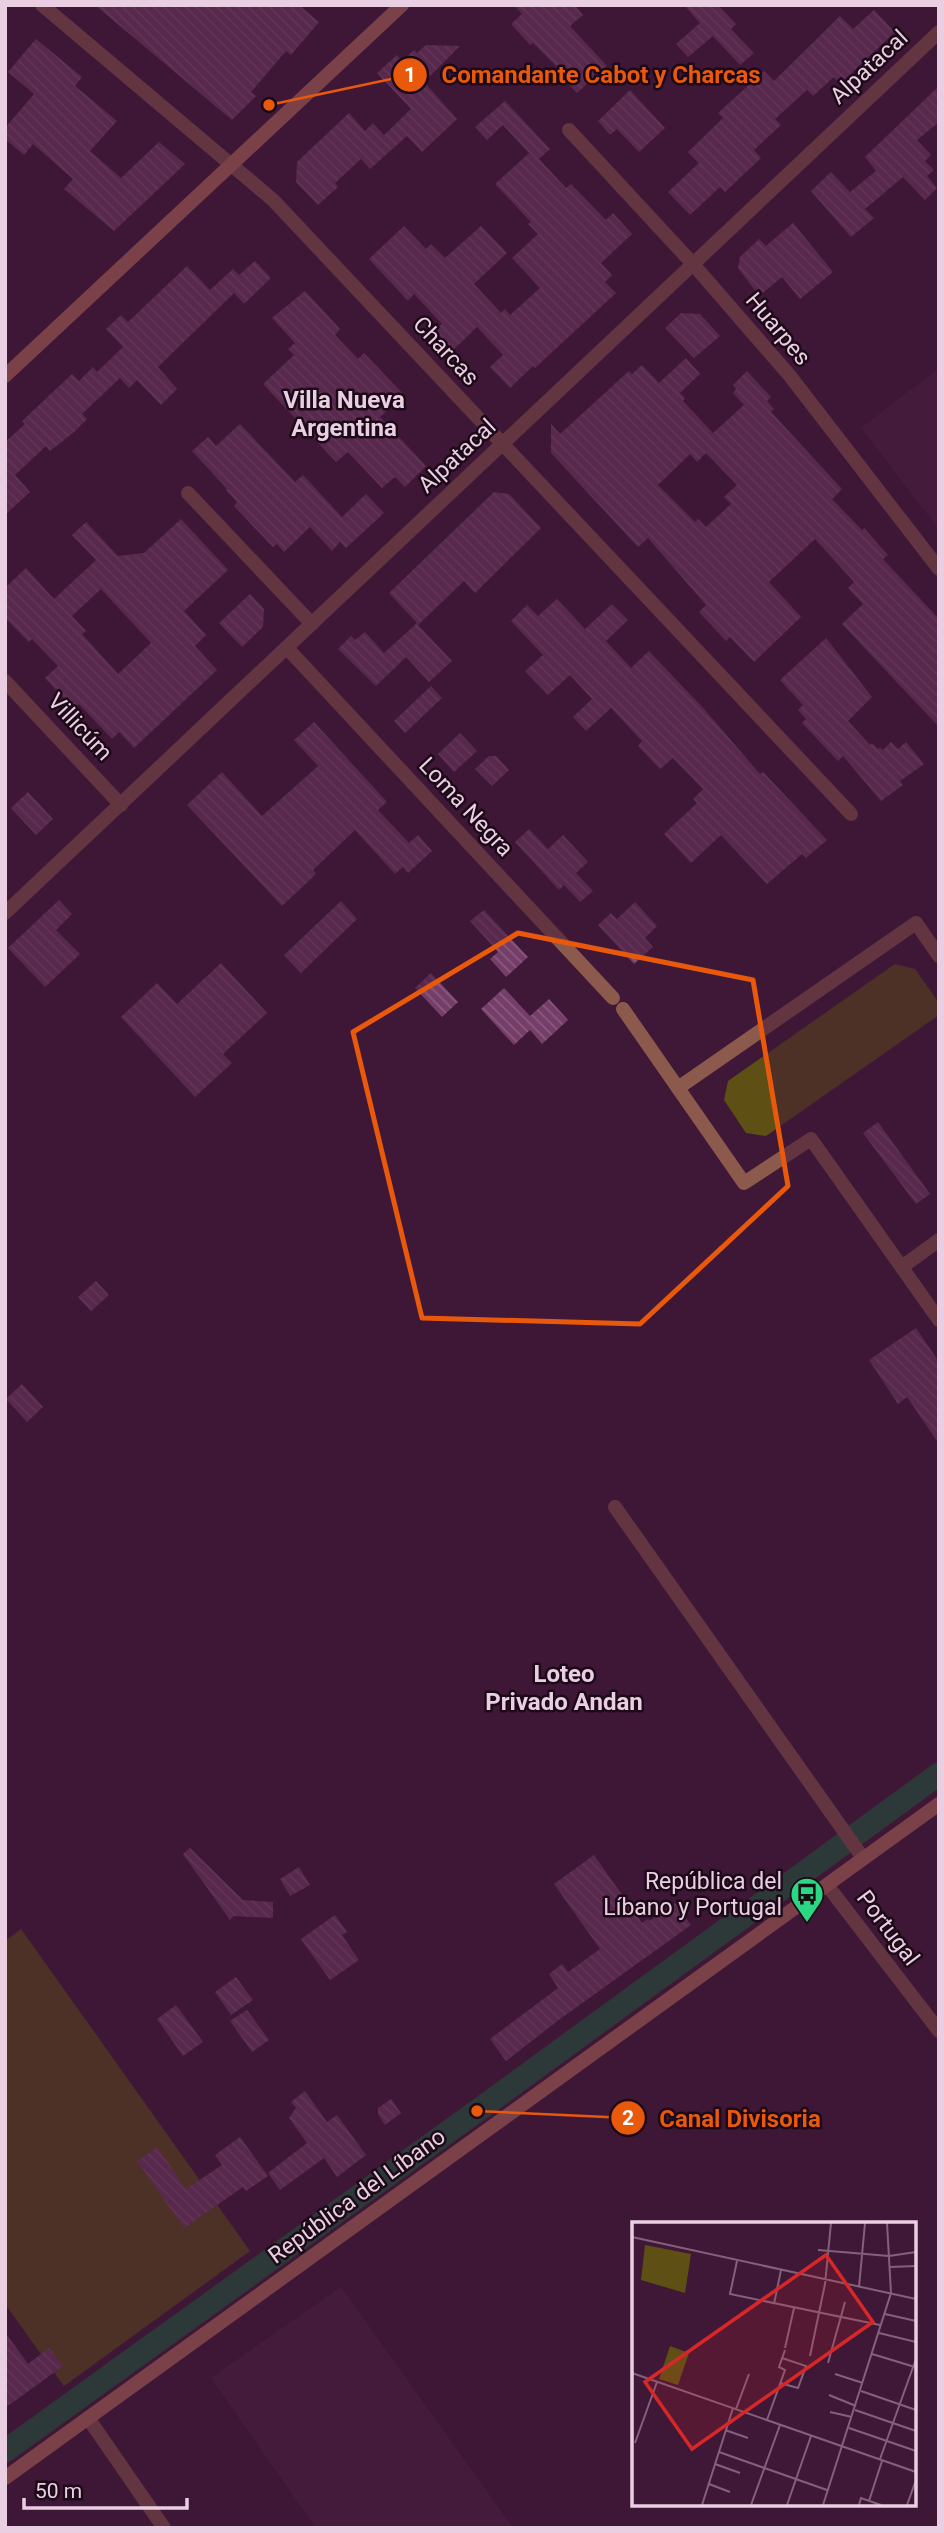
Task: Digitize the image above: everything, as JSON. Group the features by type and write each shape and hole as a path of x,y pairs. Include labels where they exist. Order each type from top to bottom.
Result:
{"main road":[{"path":"5,376 402,5"},
{"name":"República del Líbano","path":"5,2478 939,1804"}],"street":[{"name":"Charcas","path":"42,5 274,200 851,814"},
{"name":"Alpatacal","path":"5,914 939,32"},
{"name":"Huarpes","path":"569,130 693,264 790,376 939,569"},
{"path":"188,493 312,624"},
{"name":"Loma Negra","path":"287,648 618,1003 744,1183 811,1139 902,1267"},
{"name":"Villicúm","path":"5,681 121,805"},
{"path":"678,1088 916,923 939,956"},
{"path":"939,1240 902,1267 939,1320"},
{"path":"615,1507 863,1858"},
{"name":"Portugal","path":"827,1885 939,2032"},
{"path":"88,2418 164,2528"}],"highlighted area":[{"path":"518,933 753,980 788,1186 640,1324 422,1318 353,1032"}],"shaded area":[{"path":"939,368 939,529 861,428"},
{"path":"895,964 915,969 939,1003 939,1015 766,1136 746,1133 724,1100 728,1081"},
{"path":"21,1929 250,2251 64,2386 5,2304 5,1941"},
{"path":"341,2287 513,2528 316,2528 211,2378"}],"building":[{"path":"95,5 299,5 319,22 291,55 286,51 251,92 256,96 232,120"},
{"path":"514,5 575,5 583,15 570,26 607,66 577,93 558,73 561,71 533,43 530,45 511,24 522,14"},
{"path":"684,5 718,5 736,24 731,29 754,53 740,65 713,36 688,57 676,44 700,23"},
{"path":"874,10 895,32 840,84 834,77 813,96 807,90 775,119 781,125 754,150 761,158 725,192 720,187 690,215 668,192 699,163 688,152 723,118 718,113 764,71 774,81 840,16 853,29"},
{"path":"36,39 82,77 75,86 117,121 90,151 121,178 159,142 185,164 114,231 64,189 73,179 33,144 24,155 5,139 5,128 34,94 8,72"},
{"path":"426,45 460,46 424,82 457,119 422,152 407,136 370,169 361,159 335,183 338,187 318,205 296,182 297,162 349,113 365,131 373,123 384,135 411,109 377,73 397,55 402,61 414,50 417,53"},
{"path":"939,86 939,122 917,140 931,155 925,161 934,170 927,176 937,188 925,200 903,177 865,209 874,218 851,237 811,191 831,172 850,192 876,171 865,157"},
{"path":"630,90 665,128 639,152 617,129 610,135 598,121"},
{"path":"505,101 550,149 539,159 566,188 571,184 606,220 613,213 632,234 601,263 612,275 605,282 616,293 510,388 490,367 503,355 477,327 453,350 435,330 442,324 414,294 408,301 369,259 404,226 426,249 431,244 445,258 481,226 507,253 474,284 501,313 505,309 510,315 540,288 512,258 538,234 528,224 531,222 495,184 529,153 503,125 487,140 475,127"},
{"path":"793,223 833,272 800,299 782,277 759,296 738,268 740,257 759,239 766,246"},
{"path":"255,261 271,278 244,304 234,293 158,367 177,389 161,405 137,380 129,388 120,378 82,414 87,419 73,433 50,451 46,446 15,475 30,492 5,515 5,442 25,424 22,421 72,374 79,381 93,367 97,372 123,347 106,329 121,315 128,322 187,266 210,290 233,269 239,275"},
{"path":"305,291 340,329 335,335 358,359 364,353 404,395 380,417 426,466 405,487 395,477 382,488 348,452 336,462 263,384 294,355 288,349 295,343 272,318"},
{"path":"681,313 700,314 720,336 694,358 665,328"},
{"path":"686,358 700,374 680,393 685,398 683,401 713,433 744,405 733,393 736,389 733,385 747,371 771,397 767,401 774,409 771,412 842,489 832,499 862,530 864,528 888,555 883,559 939,619 939,727 842,624 863,604 848,588 854,582 815,539 769,582 801,617 754,662 730,637 726,641 699,612 706,605 648,538 638,547 551,453 551,424 560,434 629,371 632,374 642,365 659,383","holes":["706,453 737,485 724,497 731,504 706,527 698,519 695,522 658,485 690,454 697,462"]},
{"path":"240,424 295,482 303,475 342,517 366,494 384,513 346,548 340,542 332,551 310,527 284,552 277,544 273,547 234,506 237,502 192,451 208,437 216,446"},
{"path":"494,492 509,494 541,528 475,593 464,581 418,625 452,661 429,682 406,657 376,686 338,649 351,636 355,640 365,632 384,653 417,623 389,593"},
{"path":"181,519 228,570 184,611 206,635 195,646 217,670 134,748 119,732 112,739 79,704 74,709 45,678 58,666 32,639 29,642 5,618 5,588 26,568 54,599 96,560 72,535 86,522 118,556 144,553","holes":["101,589 151,643 118,674 82,634 86,631 72,616"]},
{"path":"250,594 264,609 263,627 242,647 219,623"},
{"path":"557,599 585,629 612,604 628,620 606,641 631,668 649,651 760,774 763,772 827,840 806,858 802,854 767,884 721,835 691,863 664,834 697,803 693,799 703,789 673,758 660,769 638,746 642,741 611,708 586,731 573,717 592,699 570,675 548,695 525,671 543,655 511,621 527,605 538,616"},
{"path":"826,638 872,697 848,721 870,745 872,743 878,749 880,747 883,750 891,742 898,749 906,742 924,764 900,781 903,785 881,801 843,756 838,761 802,723 806,719 798,710 803,705 780,680"},
{"path":"431,686 442,698 405,733 394,721"},
{"path":"314,722 387,802 378,810 409,843 418,835 432,851 408,873 403,867 395,874 355,830 313,870 316,874 282,906 187,805 222,772 262,816 318,766 294,740"},
{"path":"460,733 477,751 454,772 438,754"},
{"path":"489,756 496,756 509,770 492,786 475,769"},
{"path":"28,792 53,819 36,835 11,808"},
{"path":"529,829 548,849 563,835 588,862 576,873 593,891 580,902 564,885 559,890 515,842"},
{"path":"59,900 72,914 56,930 80,954 45,987 8,948"},
{"path":"341,901 357,919 301,973 284,955"},
{"path":"635,902 657,926 645,938 653,947 634,964 598,925 611,913 617,919"},
{"path":"484,910 528,957 506,977 490,959 498,952 470,921"},
{"path":"221,963 267,1013 223,1054 232,1063 195,1097 121,1017 157,983 177,1004"},
{"path":"431,973 458,1002 442,1017 415,988"},
{"path":"504,988 530,1016 549,999 568,1020 542,1044 530,1030 514,1045 481,1009"},
{"path":"878,1122 930,1194 916,1204 863,1133"},
{"path":"96,1281 109,1295 91,1311 78,1297"},
{"path":"916,1328 939,1362 939,1444 907,1397 898,1404 869,1360"},
{"path":"22,1384 43,1407 27,1422 6,1399"},
{"path":"190,1848 243,1900 273,1902 273,1918 234,1916 230,1920 183,1854"},
{"path":"594,1855 642,1923 675,1903 691,1925 506,2061 490,2039 558,1988 549,1974 562,1964 568,1972 600,1949 554,1884"},
{"path":"299,1867 310,1885 290,1896 280,1879"},
{"path":"335,1915 347,1932 342,1935 359,1960 330,1980 301,1939"},
{"path":"236,1977 253,2000 231,2015 215,1992"},
{"path":"176,2005 203,2042 183,2056 157,2019"},
{"path":"247,2010 269,2040 252,2052 230,2021"},
{"path":"305,2091 327,2122 337,2115 366,2155 337,2177 324,2158 280,2190 268,2173 307,2143 289,2118 296,2108 291,2102"},
{"path":"391,2099 401,2113 385,2125 378,2114 378,2108"},
{"path":"240,2137 268,2176 246,2191 243,2187 184,2228 137,2161 157,2147 186,2189 222,2165 215,2155"},
{"path":"5,2332 28,2364 49,2348 63,2366 5,2408"}],"waterway":[{"path":"5,2451 939,1774"}],"place":[{"name":"Comandante Cabot y Charcas","path":"269,105"},
{"name":"República del Líbano y Portugal","path":"807,1924"},
{"name":"Canal Divisoria","path":"477,2111"}],"district":[{"name":"Villa Nueva Argentina","path":"344,414"},
{"name":"Loteo Privado Andan","path":"564,1688"}]}
